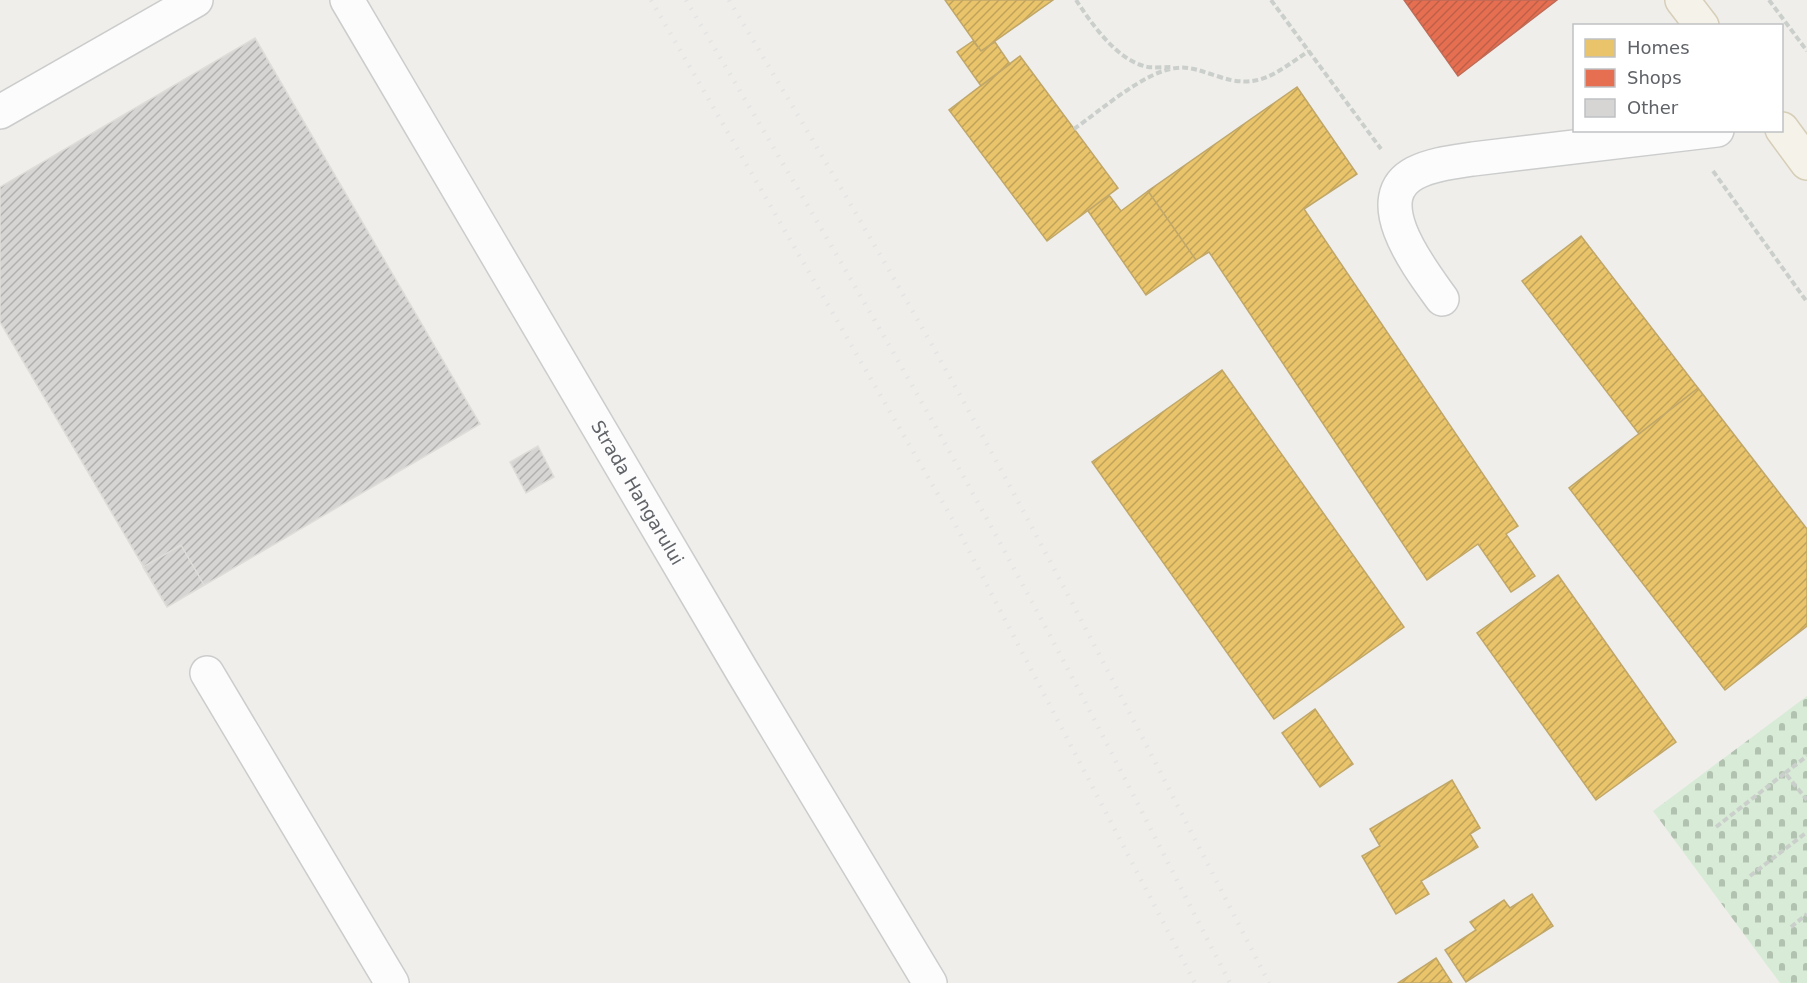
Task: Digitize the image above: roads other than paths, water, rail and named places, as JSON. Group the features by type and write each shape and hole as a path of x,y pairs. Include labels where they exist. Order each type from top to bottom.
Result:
{"main road":[{"path":"1682,0 1700,24"},
{"path":"1783,130 1807,163"}],"street":[{"path":"0,112 196,0"},
{"name":"Strada Hangarului","path":"346,0 736,661 930,983"},
{"path":"1442,299 1408,250 1398,222 1395,201 1399,186 1414,173 1439,165 1473,159 1701,132"},
{"path":"207,673 392,983"}],"railway":[{"path":"651,0 954,522 1195,983"},
{"path":"686,0 949,450 1082,697 1230,983"},
{"path":"729,0 893,276 987,444 1269,983"}]}
